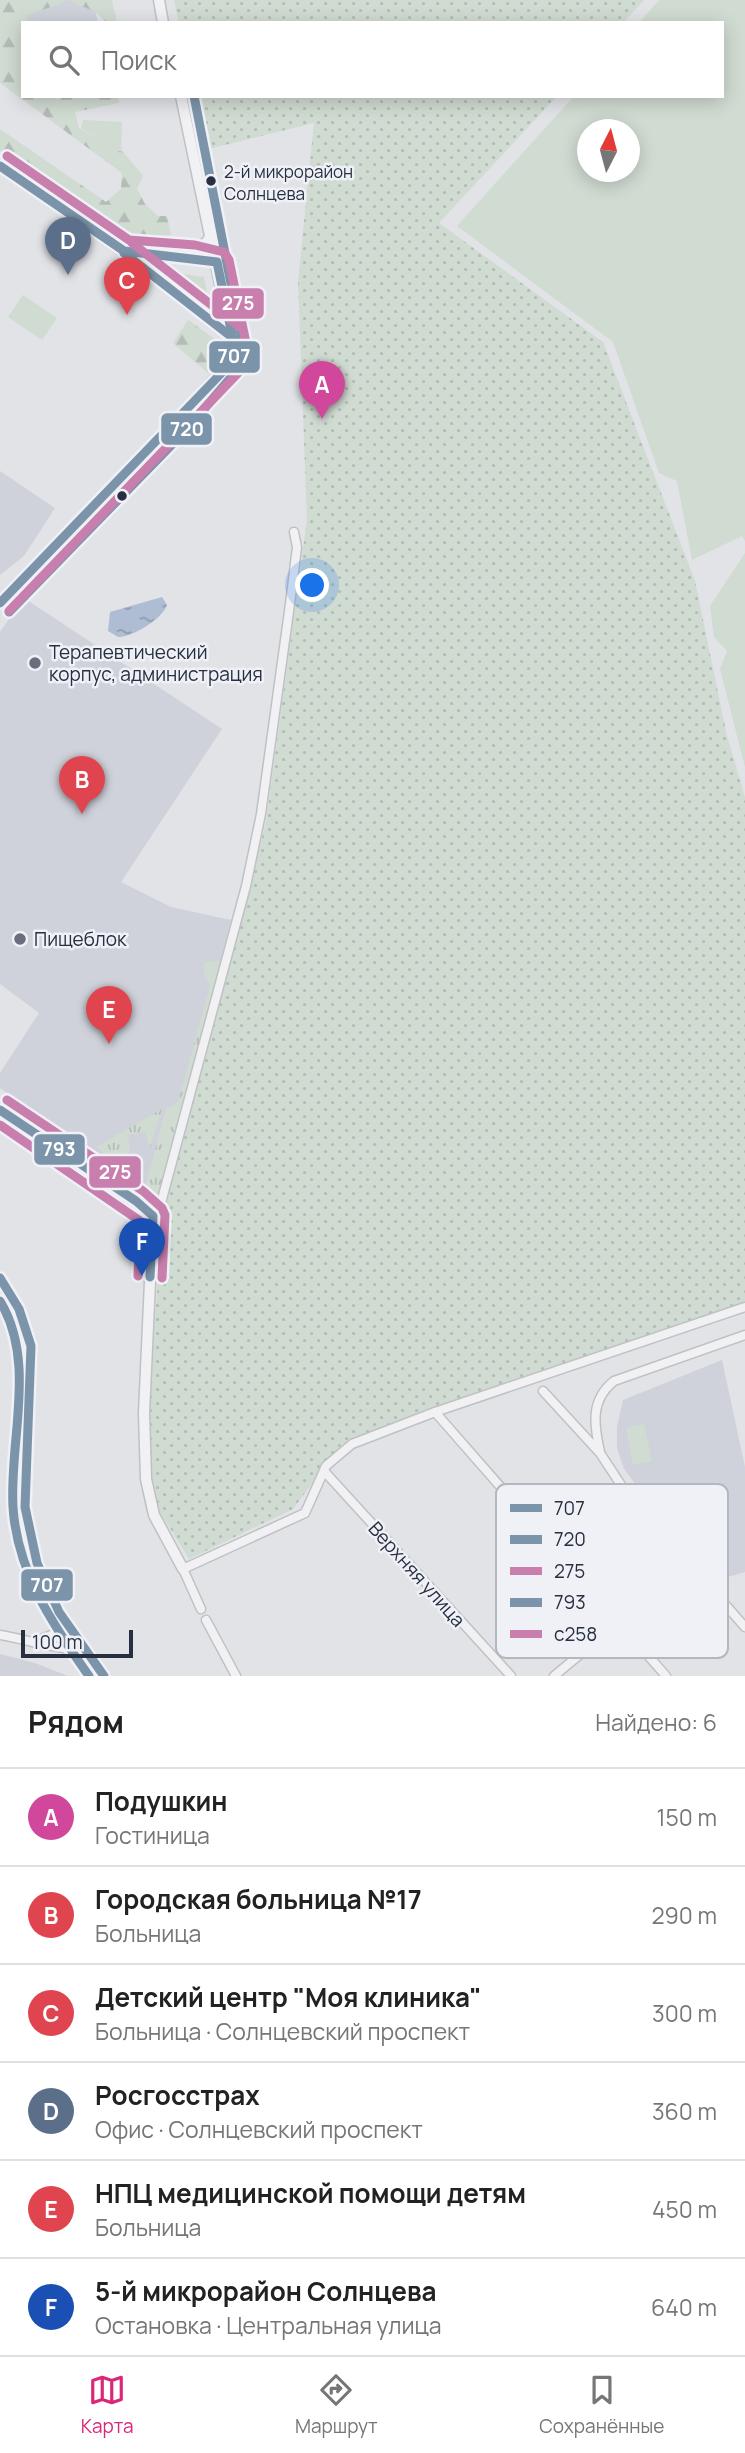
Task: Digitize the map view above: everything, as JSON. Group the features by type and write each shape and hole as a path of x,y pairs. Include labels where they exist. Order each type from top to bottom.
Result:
{"street":[{"path":"159,0 163,21"},
{"path":"0,603 233,360 233,338 227,307 181,98"},
{"path":"0,166 117,247 195,305 233,338"},
{"path":"186,254 206,243 212,234"},
{"path":"117,247 144,256 186,254 217,262"},
{"path":"195,305 218,312 227,307"},
{"path":"201,1609 154,1515 146,1479 144,1413 153,1216 161,1203 246,886 261,814 297,547 294,532"},
{"path":"0,1110 136,1201 153,1216"},
{"path":"0,1278 19,1309 31,1346 25,1507 37,1563 59,1612 103,1676"},
{"path":"183,1569 304,1513 326,1466 352,1444 435,1412 745,1307"},
{"path":"600,1453 594,1425 599,1396 605,1388 614,1381 745,1335"},
{"path":"543,1391 600,1453 620,1484"},
{"path":"435,1412 498,1484"},
{"name":"Верхняя улица","path":"324,1471 510,1676"},
{"path":"728,1608 745,1627"},
{"path":"36,1641 54,1634 59,1612"},
{"path":"206,1620 236,1676"},
{"path":"0,1635 36,1641 43,1646 83,1650"},
{"path":"554,1676 576,1658"},
{"path":"650,1658 666,1676"},
{"path":"494,1676 503,1668"}],"shaded area":[{"path":"0,0 93,0 98,21 21,21"},
{"path":"0,471 55,508 24,556 0,575"},
{"path":"24,598 222,729 121,882 171,907 231,920 159,1196 0,1088 0,1073 39,1013 0,984 0,632"},
{"path":"722,1360 745,1467 745,1572 728,1577 728,1484 636,1484 624,1469 617,1448 617,1427 623,1400"},
{"path":"0,1654 35,1663 68,1676 0,1676"}],"green space":[{"path":"0,0 69,0 27,16 28,21 21,21 21,98 118,98 119,103 75,112 79,128 123,152 143,176 137,189 145,204 158,216 167,216 171,235 149,238 125,236 0,151 0,129 106,202 121,189 122,173 0,83"},
{"path":"69,0 112,0 117,21 104,21 97,13"},
{"path":"174,0 644,0 625,21 179,21"},
{"path":"659,0 745,0 745,541 742,536 692,560 677,481 659,473 613,342 457,226 572,98 724,98 724,21 641,21"},
{"path":"194,98 555,98 439,223 603,342 695,581 727,736 745,797 745,1302 407,1418 342,1444 293,1509 189,1559 148,1493 148,1414 162,1221 266,822 307,519 298,282 314,123 205,150"},
{"path":"83,120 122,122 121,152 81,128"},
{"path":"168,274 204,277 209,302"},
{"path":"23,295 57,318 42,340 8,317"},
{"path":"188,320 219,342 222,353 208,373 173,343"},
{"path":"745,553 745,767 720,669 727,651 714,637 710,606"},
{"path":"221,961 159,1196 145,1188 166,1109 178,1102 210,986 203,972 205,962"},
{"path":"162,1109 150,1148 145,1132 128,1135 130,1151 117,1163 96,1147"},
{"path":"644,1424 652,1461 633,1465 626,1428"}],"water":[{"path":"162,597 167,605 159,616 146,626 118,637 108,631 110,612"}],"transit line":[{"name":"720","path":"9,612 186,430 246,360 194,98"},
{"name":"275","path":"7,156 129,240 195,245 224,252 229,260 247,348 243,368 9,611"},
{"name":"707","path":"0,166 124,251 217,262 235,349 234,360 0,603"},
{"name":"275","path":"132,243 241,328"},
{"name":"707","path":"124,253 233,338"},
{"name":"275","path":"7,1100 143,1191 162,1208 165,1215 162,1278"},
{"name":"793","path":"0,1110 136,1201 153,1216 150,1277"},
{"name":"с258","path":"0,1125 140,1221 138,1276"},
{"name":"707","path":"0,1278 19,1309 31,1346 25,1507 37,1563 59,1612 104,1676"},
{"name":"720","path":"0,1301 11,1325 19,1375 13,1481 16,1531 29,1576 39,1597 89,1676"}],"place":[{"name":"2-й микрорайон Солнцева","path":"211,181"},
{"name":"Росгосстрах","path":"68,275"},
{"name":"Детский центр \"Моя клиника\"","path":"127,315"},
{"name":"Подушкин","path":"322,419"},
{"name":"Терапевтический корпус, администрация","path":"35,663"},
{"name":"Городская больница №17","path":"82,814"},
{"name":"Пищеблок","path":"20,939"},
{"name":"НПЦ медицинской помощи детям","path":"109,1044"},
{"name":"5-й микрорайон Солнцева","path":"142,1276"}]}
